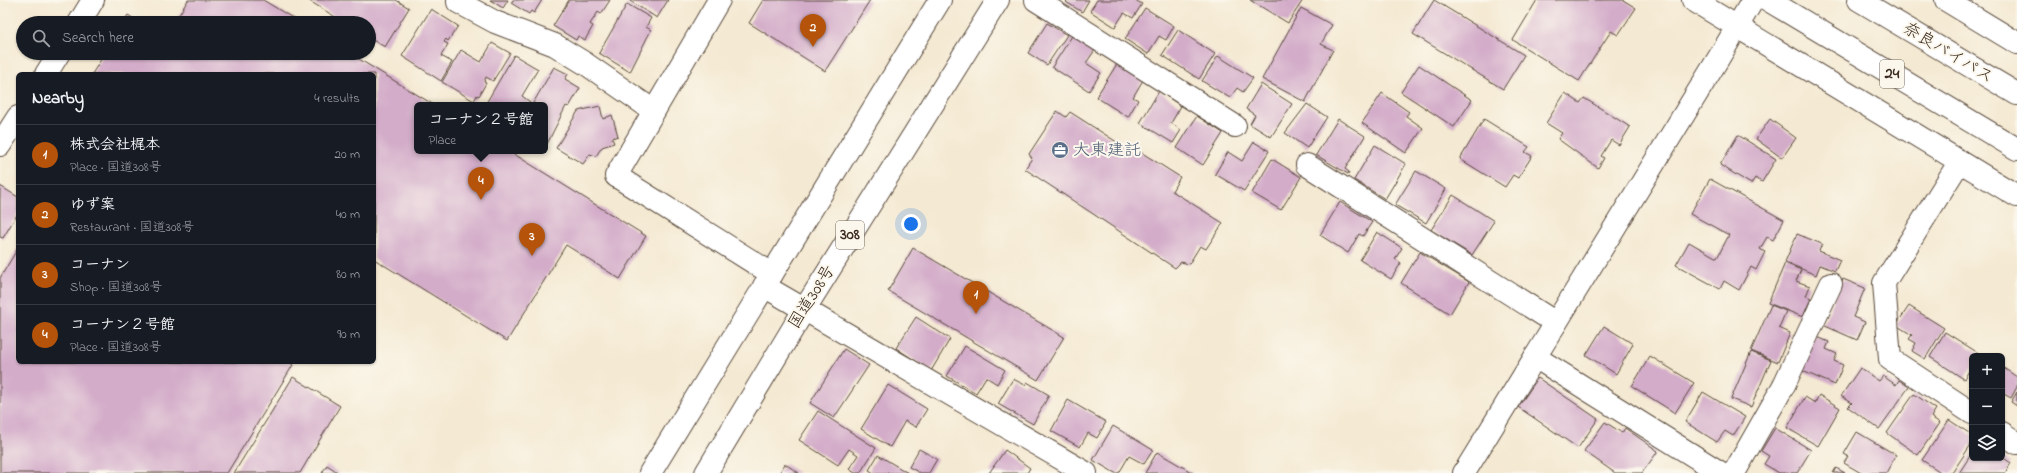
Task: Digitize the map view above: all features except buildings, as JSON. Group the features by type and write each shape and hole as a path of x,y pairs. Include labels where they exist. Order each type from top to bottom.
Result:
{"main road":[{"path":"84,16 94,0"},
{"path":"458,0 458,2 495,22 555,45 586,64 654,111"},
{"path":"719,0 616,176 768,280 804,310 1086,473"},
{"path":"650,473 940,0"},
{"name":"国道308号","path":"706,473 804,310 998,0"},
{"path":"1036,0 1235,126"},
{"path":"1693,0 2017,196"},
{"path":"1464,473 1738,27 1753,0"},
{"name":"24","path":"1768,0 2017,149"},
{"name":"奈良バイパス","path":"1859,0 2017,94"},
{"path":"1946,0 2017,43"},
{"path":"47,72 55,60"},
{"path":"0,145 16,120"},
{"path":"1960,162 1884,283 1890,358 1969,411"},
{"path":"1308,165 1556,323"},
{"path":"1734,473 1784,385 1830,284"},
{"path":"1535,357 1721,473"},
{"path":"2005,435 2017,443"}],"place":[{"name":"ゆず案","path":"813,47"},
{"name":"大東建託","path":"1060,150"},
{"name":"コーナン２号館","path":"481,200"},
{"name":"コーナン","path":"532,256"},
{"name":"株式会社梶本","path":"976,314"}]}
